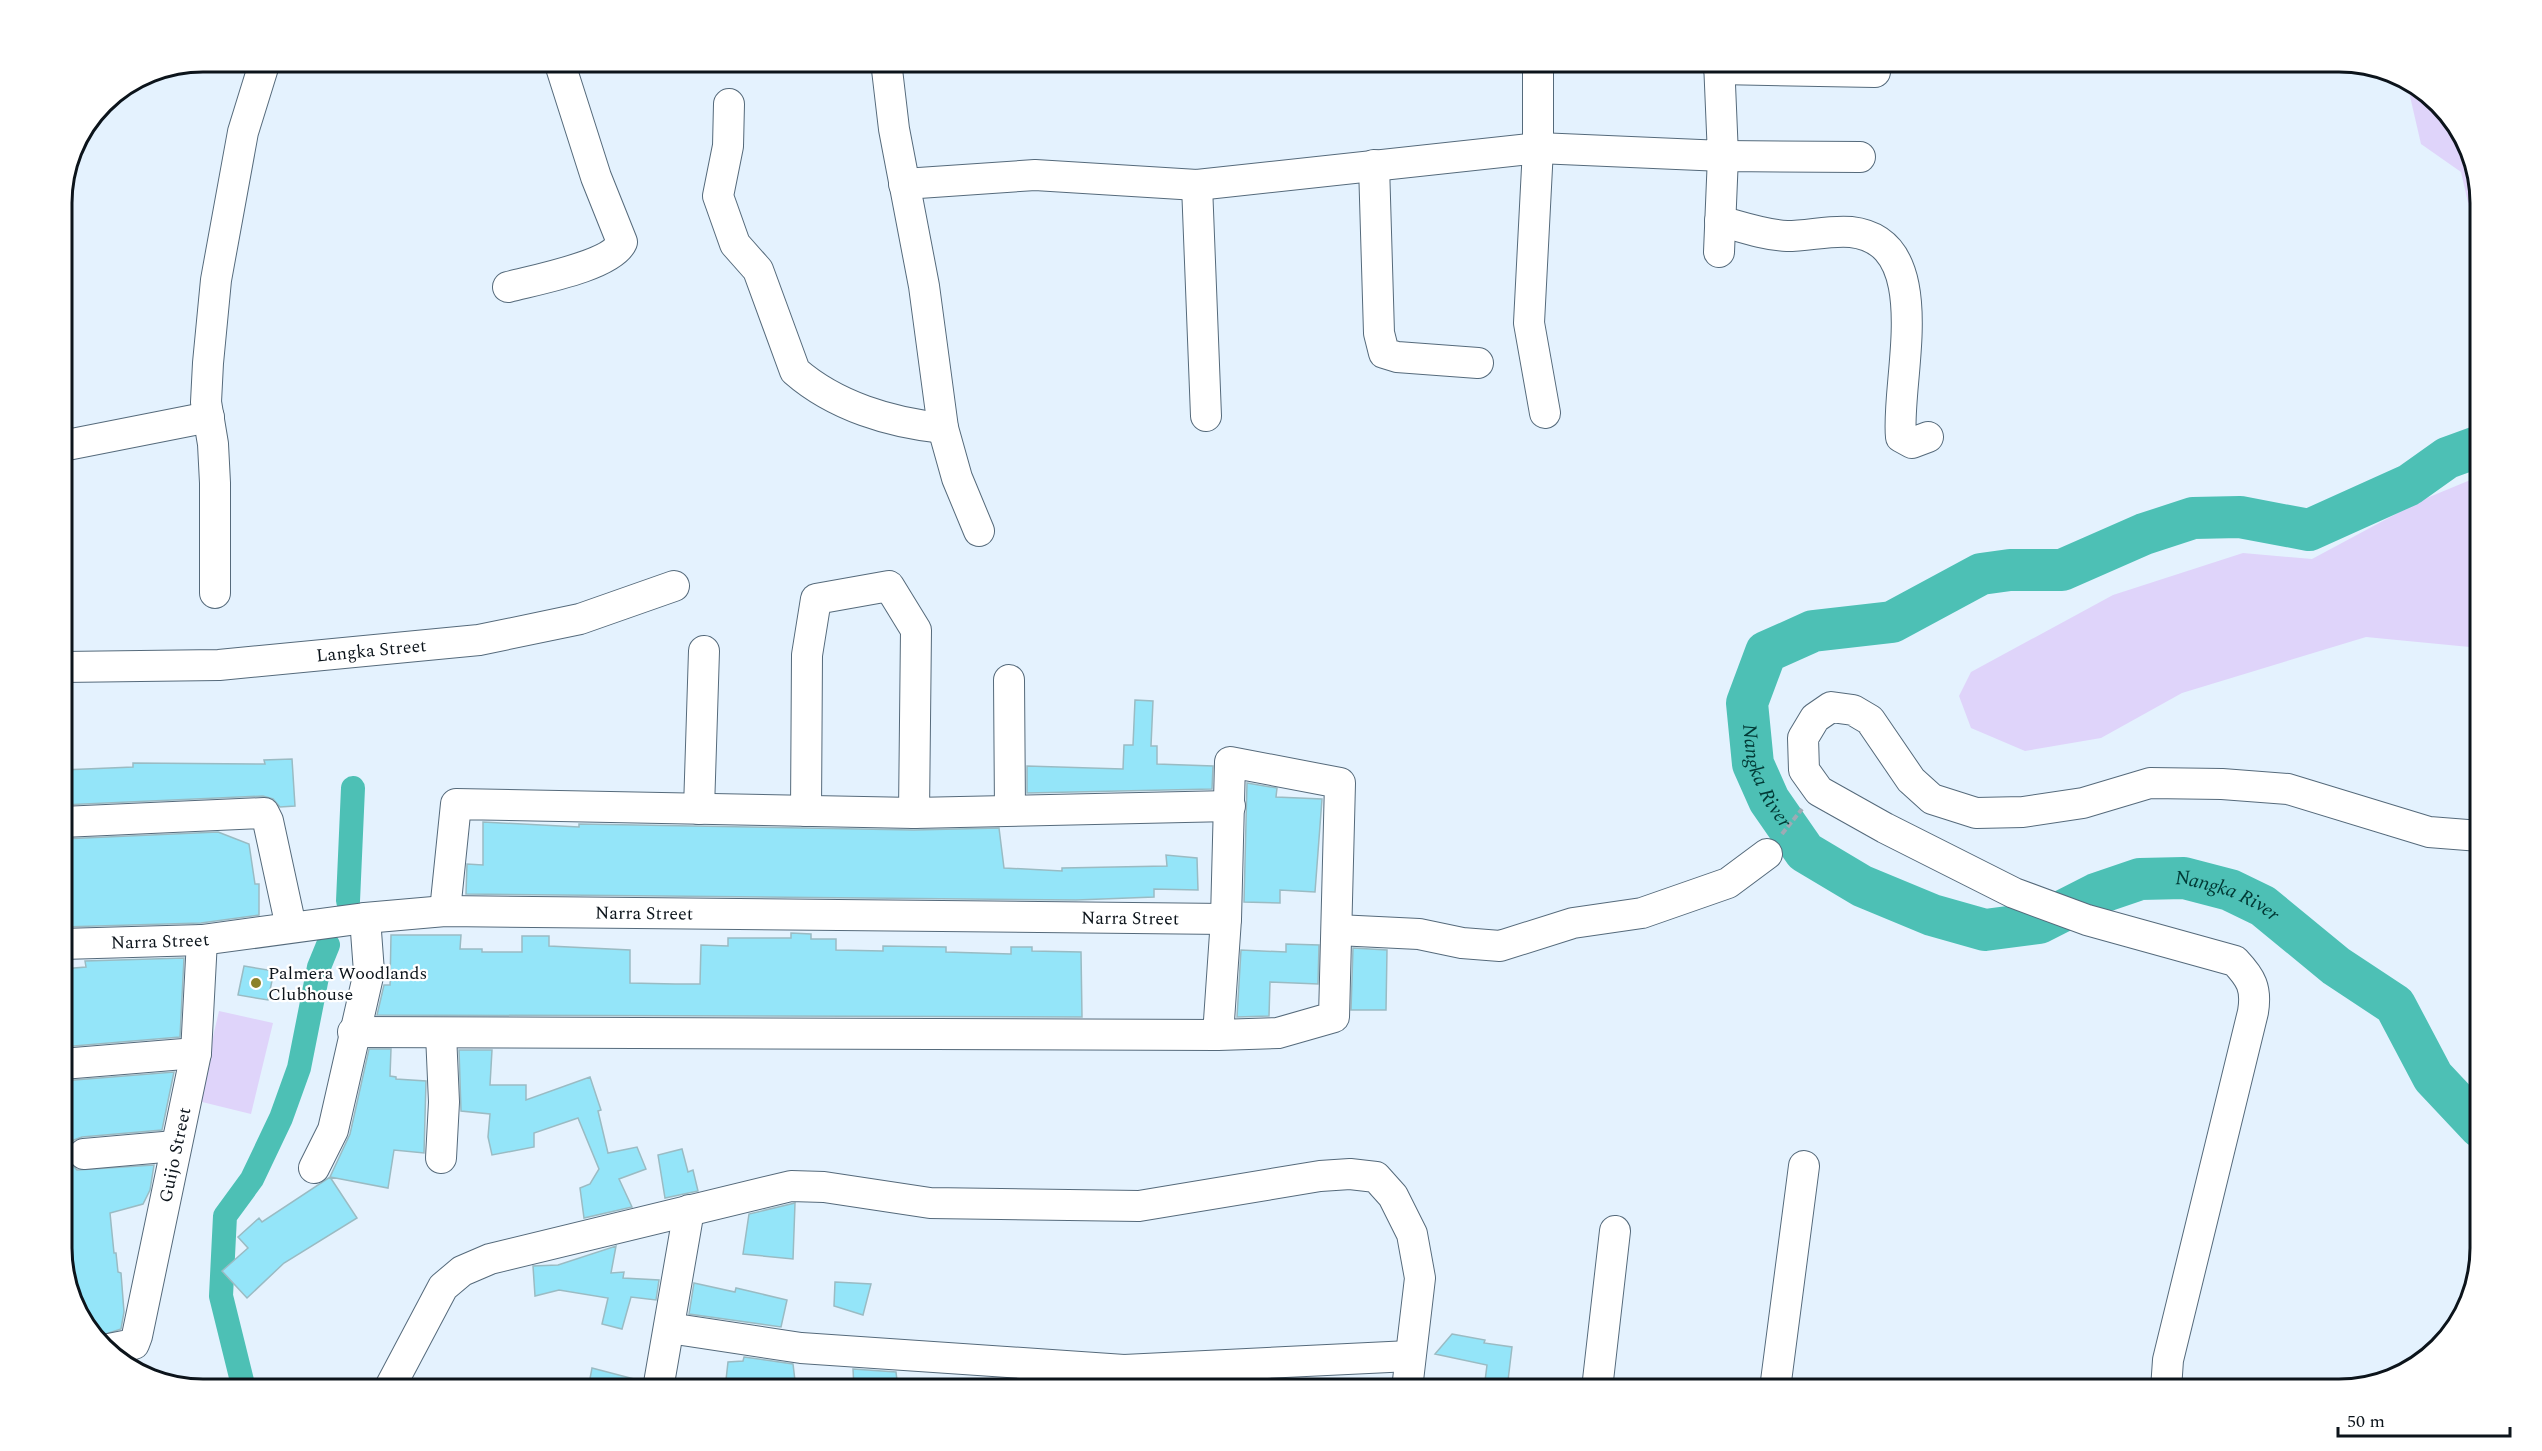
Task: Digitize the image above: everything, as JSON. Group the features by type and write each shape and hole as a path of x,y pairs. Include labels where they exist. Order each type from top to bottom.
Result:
{"street":[{"path":"215,593 215,483 207,402 208,363 216,280 243,132 262,72"},
{"path":"508,287 604,259 618,250 622,242 596,177 562,72"},
{"path":"887,72 894,129 924,286 943,428 957,478 979,531"},
{"path":"1538,72 1538,148 1529,323 1545,413"},
{"path":"1719,72 1723,156 1719,252"},
{"path":"729,104 728,146 718,196 735,244 758,270 795,371 805,380 867,412 887,419 943,428"},
{"path":"904,183 1035,175 1197,186 1538,148 1723,156 1860,158"},
{"path":"1374,165 1379,333 1384,353 1397,357 1478,363"},
{"path":"1197,186 1206,416"},
{"path":"1720,221 1788,236 1850,232 1877,241 1897,264 1906,289 1901,437 1912,442 1928,437"},
{"path":"72,444 209,417"},
{"name":"Langka Street","path":"72,667 219,665 479,640 580,619 674,586"},
{"path":"806,811 807,655 816,599 889,586 916,630 914,813"},
{"path":"699,809 704,651"},
{"path":"1008,680 1010,810"},
{"path":"2167,1379 2168,1360 2256,995 2252,979 2235,961 2087,920 2014,893 1885,828 1819,791 1804,770 1803,738 1815,718 1831,708 1853,710 1870,720 1911,780 1932,799 1976,813 2023,812 2084,803 2150,783 2222,784 2288,789 2429,832 2470,835"},
{"path":"353,1032 1218,1035 1278,1033 1334,1017 1340,783 1230,762 1226,919 1218,1035"},
{"path":"445,911 456,804 914,813 1230,806"},
{"path":"72,822 264,813 268,821 291,927"},
{"path":"1336,930 1419,934 1462,943 1500,946 1574,922 1642,913 1728,884 1767,854"},
{"name":"Narra Street","path":"72,944 202,940 364,918 445,911 1226,919"},
{"path":"314,1168 333,1130 353,1032 369,972 364,918"},
{"name":"Guijo Street","path":"118,1347 134,1344 137,1336 196,1053 202,940"},
{"path":"441,1034 444,1102 441,1158"},
{"path":"72,1063 196,1053"},
{"path":"84,1154 175,1146"},
{"path":"1776,1379 1804,1166"},
{"path":"394,1379 443,1287 462,1271 490,1259 791,1186 824,1186 930,1203 1139,1206 1320,1176 1350,1174 1376,1177 1393,1196 1412,1234 1420,1278 1408,1379"},
{"path":"660,1379 689,1210"},
{"path":"1598,1379 1615,1231"},
{"path":"669,1328 801,1348 1124,1370 1410,1356"}],"path":[{"path":"1767,854 1805,805"}],"shaded area":[{"path":"2409,93 2432,110 2452,137 2463,161 2467,177 2470,211 2461,172 2421,144"},
{"path":"2470,480 2470,647 2366,637 2182,693 2101,738 2025,751 1971,728 1959,696 1971,672 2113,595 2243,553 2312,559 2422,500"},
{"path":"219,1011 273,1023 251,1114 198,1101"}],"building":[{"path":"1135,700 1153,701 1151,746 1157,746 1157,764 1213,766 1212,789 1027,793 1027,766 1123,769 1124,745 1133,745"},
{"path":"292,759 295,806 280,807 273,799 263,796 72,805 72,770 133,767 133,763 265,764 264,760"},
{"path":"1247,783 1277,788 1276,797 1322,799 1315,892 1280,890 1280,903 1244,902"},
{"path":"483,822 579,827 579,824 914,830 999,828 1004,868 1062,871 1062,868 1167,866 1166,855 1197,858 1198,890 1154,889 1154,897 1076,900 466,894 467,864 483,865"},
{"path":"218,832 249,844 255,884 259,884 259,915 201,923 72,927 72,839"},
{"path":"791,933 811,934 811,939 836,939 836,950 883,951 883,946 946,947 946,952 1011,954 1011,947 1032,947 1032,951 1081,952 1082,1017 377,1015 384,985 390,985 391,935 461,935 460,949 482,949 482,952 522,952 522,936 549,936 549,946 630,950 630,983 700,984 701,945 728,946 728,938 791,938"},
{"path":"1286,944 1319,945 1318,984 1270,982 1269,1016 1237,1017 1241,950 1286,952"},
{"path":"1353,948 1387,950 1386,1010 1351,1010"},
{"path":"184,958 180,1037 72,1046 72,968 86,967 85,961"},
{"name":"Palmera Woodlands Clubhouse","path":"244,966 274,971 268,1000 238,995"},
{"path":"369,1049 391,1049 390,1076 396,1079 426,1081 424,1153 394,1150 388,1188 330,1177 350,1134"},
{"path":"459,1050 492,1050 490,1085 526,1085 526,1100 590,1077 601,1110 598,1111 608,1153 637,1147 646,1169 619,1179 632,1207 584,1218 580,1188 590,1184 599,1169 578,1118 534,1133 534,1147 492,1155 488,1137 490,1114 461,1111"},
{"path":"174,1072 162,1130 82,1137 72,1142 72,1080"},
{"path":"682,1149 688,1172 693,1170 698,1191 665,1198 658,1155"},
{"path":"72,1165 77,1170 154,1165 150,1190 143,1204 110,1213 114,1253 116,1253 118,1272 121,1273 124,1312 121,1329 104,1334 85,1306 79,1290 72,1257"},
{"path":"330,1177 357,1218 284,1263 247,1298 222,1271 248,1248 238,1237 259,1218 262,1222"},
{"path":"795,1203 793,1259 743,1254 749,1214"},
{"path":"616,1246 611,1273 624,1272 623,1278 659,1280 656,1300 631,1297 622,1329 602,1324 608,1298 559,1290 535,1296 533,1266 558,1265"},
{"path":"835,1282 871,1284 863,1315 834,1306"},
{"path":"694,1283 735,1292 736,1288 787,1300 781,1327 689,1314"},
{"path":"1452,1334 1485,1340 1484,1343 1512,1347 1508,1379 1485,1379 1487,1365 1435,1354"},
{"path":"744,1357 793,1364 795,1379 726,1379 728,1362 743,1361"},
{"path":"592,1368 634,1379 590,1379"},
{"path":"853,1369 896,1372 897,1379 854,1379"}],"waterway":[{"name":"Nangka River","path":"2470,450 2447,458 2409,485 2309,530 2240,517 2193,518 2144,534 2062,570 2010,570 1981,574 1892,622 1813,631 1766,652 1747,703 1753,764 1769,800 1805,852 1862,886 1932,915 1985,930 2039,923 2096,894 2140,879 2184,878 2230,890 2263,906 2336,966 2395,1005 2433,1077 2470,1116"},
{"path":"348,901 353,788"},
{"path":"242,1379 221,1296 225,1216 252,1179 281,1118 299,1068 319,967 328,945"}],"place":[{"name":"Palmera Woodlands Clubhouse","path":"256,983"}]}
